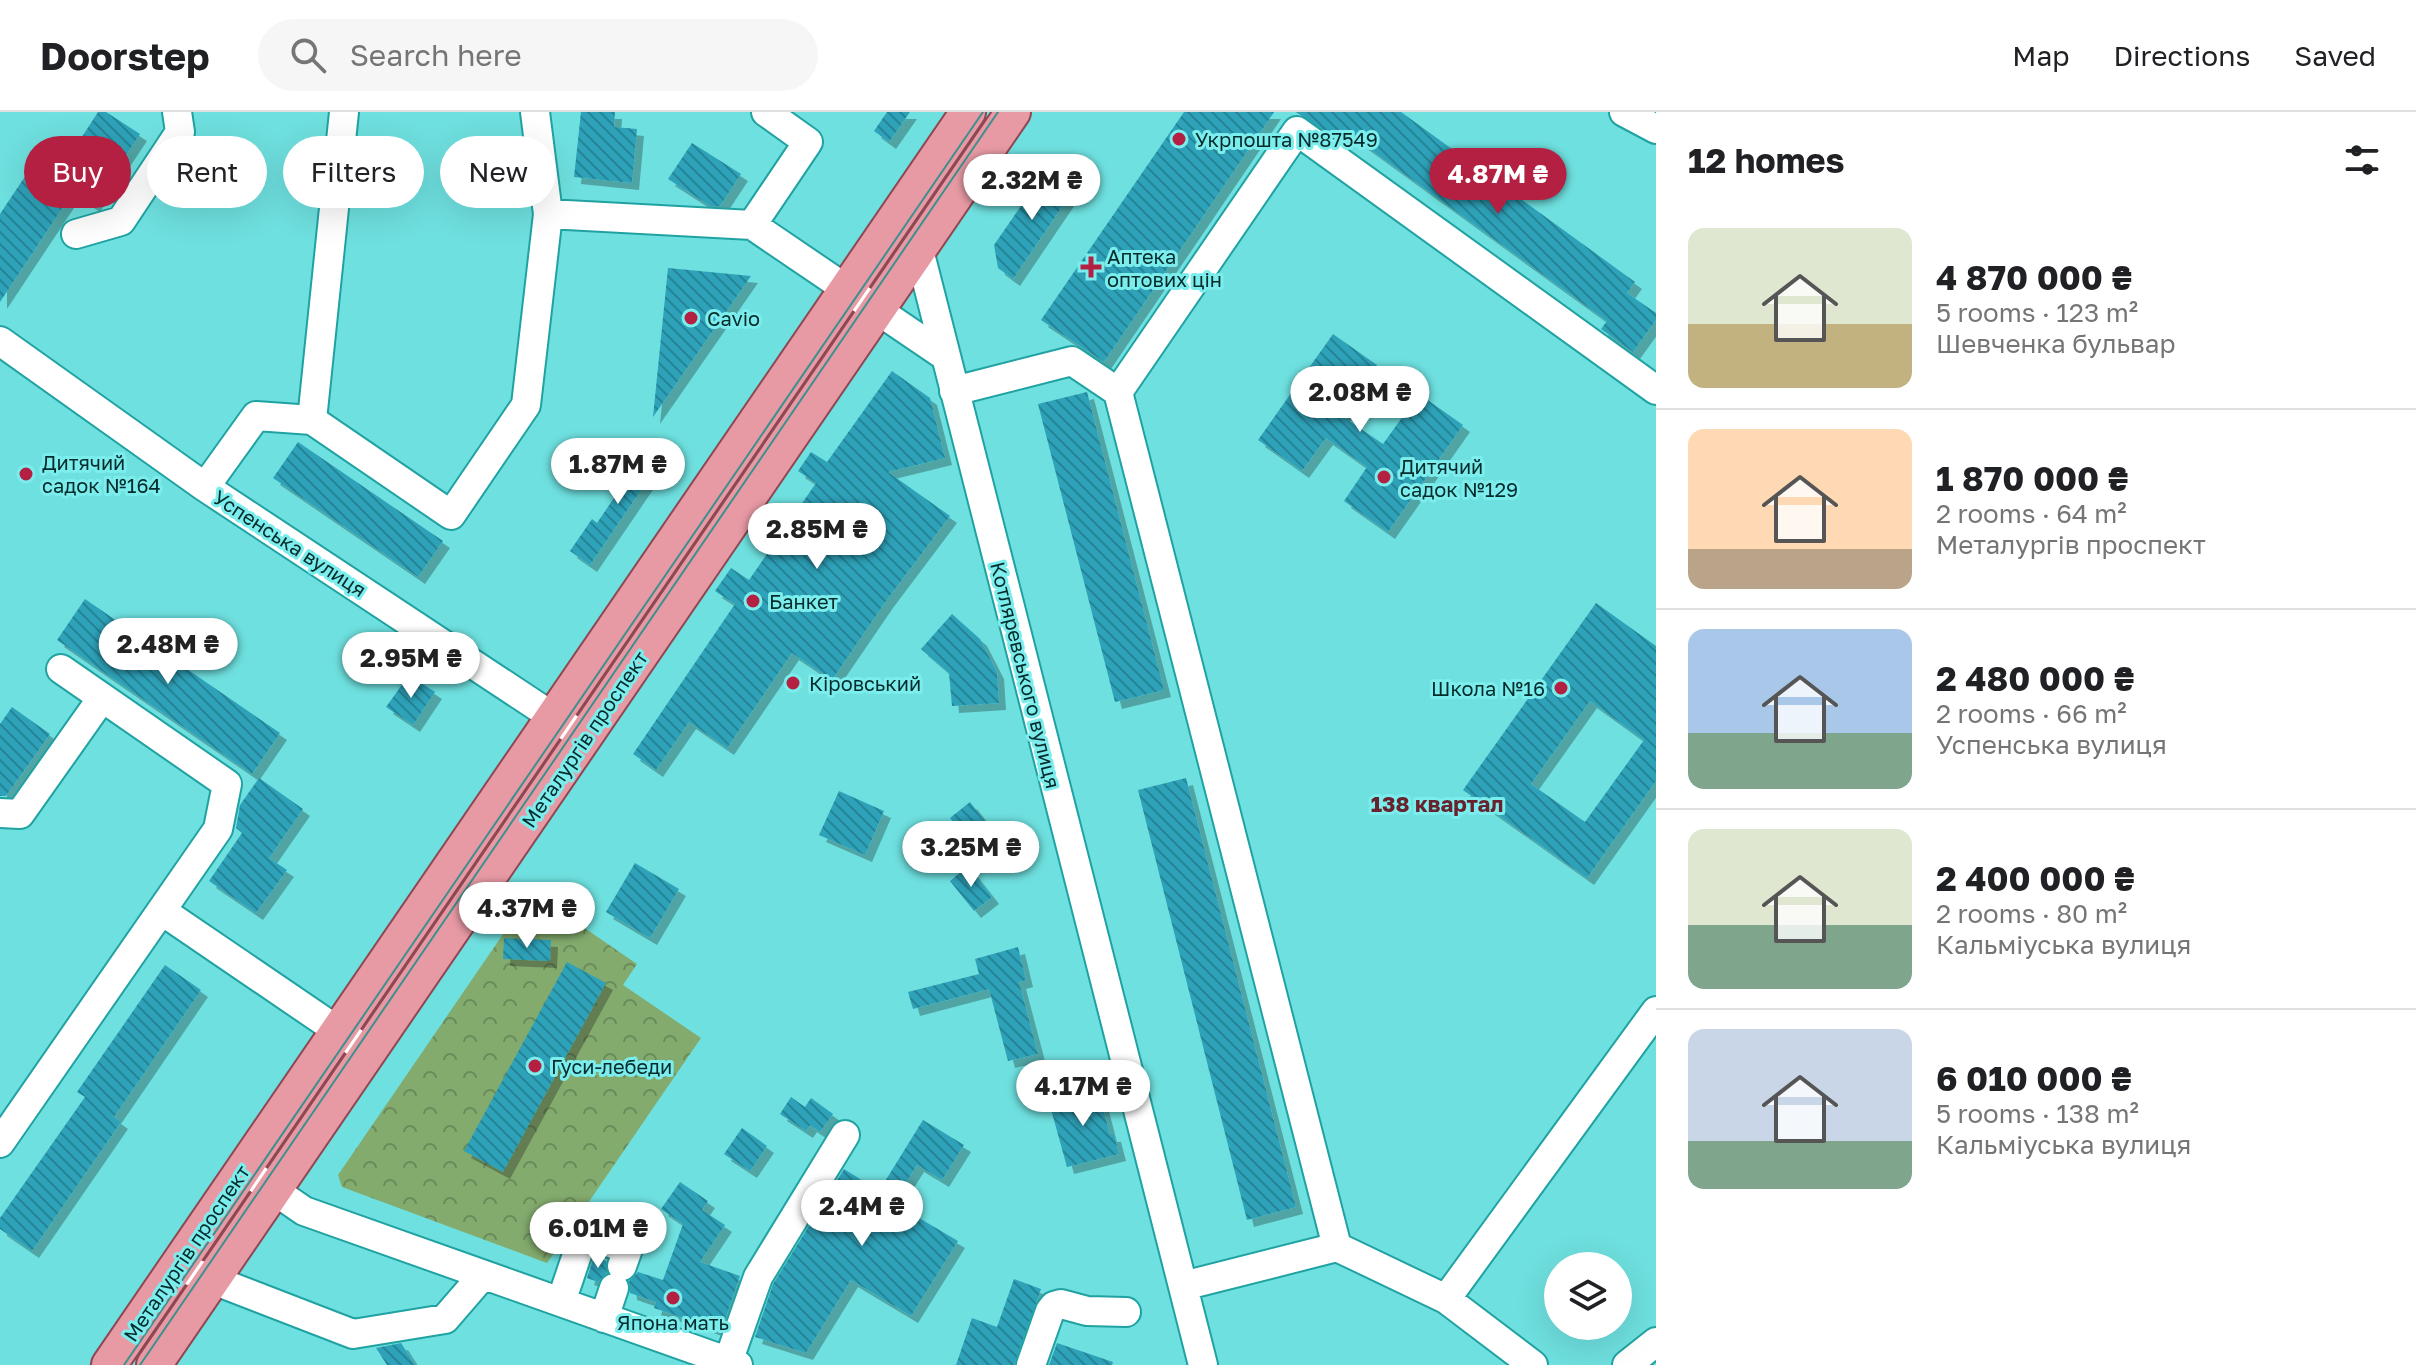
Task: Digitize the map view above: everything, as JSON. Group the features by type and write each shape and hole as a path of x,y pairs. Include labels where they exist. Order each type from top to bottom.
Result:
{"main road":[{"name":"Металургів проспект","path":"109,1365 968,112"},
{"name":"Металургів проспект","path":"154,1365 1013,112"}],"street":[{"path":"76,234 121,221 180,132 177,112"},
{"path":"312,420 344,112"},
{"path":"205,487 256,416 312,420 451,515 526,405 548,214 535,112"},
{"path":"752,225 808,142 766,112"},
{"path":"1624,112 1656,129"},
{"path":"1118,392 1297,131 1656,390"},
{"path":"548,214 752,225 945,356"},
{"name":"Котляревського вулиця","path":"919,250 1203,1365"},
{"name":"Успенська вулиця","path":"0,341 205,487 585,738"},
{"path":"954,391 1072,361 1118,392 1337,1247"},
{"path":"0,1143 218,829 227,784 61,669"},
{"path":"0,813 20,814 102,698"},
{"path":"162,911 369,1052"},
{"path":"1446,1299 1656,1011"},
{"path":"243,1169 304,1211 731,1364 758,1277 845,1135"},
{"path":"561,1302 584,1234 628,1249 604,1318"},
{"path":"1183,1286 1337,1247 1446,1299 1533,1365"},
{"path":"177,1266 353,1334 445,1319 483,1275"},
{"path":"1031,1365 1054,1306 1061,1304 1097,1312 1126,1312"},
{"path":"1627,1365 1654,1345"}],"green space":[{"path":"532,892 637,964 623,985 701,1038 547,1263 342,1187 338,1175"}],"building":[{"path":"98,112 106,112 140,134 131,148 131,136 82,136"},
{"path":"581,112 615,112 614,127 637,129 632,183 574,177"},
{"path":"887,112 910,112 889,142 874,131"},
{"path":"1184,112 1274,112 1104,362 1041,320"},
{"path":"1296,112 1401,112 1635,282 1627,293 1656,313 1656,320 1633,352 1601,329 1607,321 1348,133 1341,142"},
{"path":"692,143 741,174 720,206 710,206 668,179"},
{"path":"1048,167 1076,186 1013,279 998,268 994,245"},
{"path":"24,178 24,208 62,208 0,302 0,214"},
{"path":"668,268 751,276 653,417"},
{"path":"1333,334 1377,365 1342,416 1383,444 1419,394 1463,425 1388,532 1344,501 1367,467 1326,438 1302,471 1258,440"},
{"path":"892,371 930,398 945,458 888,472 950,516 832,680 792,653 727,748 689,722 656,770 633,754 735,604 715,591 731,568 749,580 816,483 798,471 811,452 827,462"},
{"path":"1087,392 1164,690 1115,702 1038,404"},
{"path":"298,442 443,541 418,577 273,478"},
{"path":"652,442 667,452 590,565 570,551 592,519 597,523"},
{"path":"85,599 280,733 252,774 57,640"},
{"path":"1596,603 1656,646 1656,781 1587,878 1463,790","holes":["1590,701 1644,740 1585,822 1531,784"]},
{"path":"952,614 980,639 997,672 999,703 952,706 949,673 921,649"},
{"path":"409,675 435,692 413,725 386,707"},
{"path":"12,707 50,734 6,796 0,796 0,724"},
{"path":"259,778 303,809 269,858 287,870 256,913 209,881 242,833 236,828 240,805"},
{"path":"1186,778 1296,1207 1247,1220 1138,790"},
{"path":"839,791 884,811 865,855 819,835"},
{"path":"970,802 992,830 972,847 950,818"},
{"path":"635,863 679,889 650,938 606,912"},
{"path":"968,866 992,897 974,911 950,881"},
{"path":"504,938 551,940 550,961 503,959"},
{"path":"1018,947 1026,980 1019,982 1038,1054 1008,1061 989,989 913,1009 908,992 979,974 975,959"},
{"path":"567,962 606,983 503,1172 464,1151"},
{"path":"165,965 201,990 114,1117 121,1122 32,1251 0,1229 0,1218 85,1097 77,1092"},
{"path":"1098,1089 1110,1135 1114,1135 1119,1154 1067,1167 1049,1102"},
{"path":"791,1097 805,1107 811,1098 833,1114 820,1132 810,1125 806,1131 780,1114"},
{"path":"923,1120 964,1145 942,1180 917,1165 895,1200 897,1205 958,1241 911,1316 851,1280 806,1353 755,1337 773,1284 844,1169 879,1191"},
{"path":"742,1128 767,1146 750,1171 724,1154"},
{"path":"680,1182 708,1201 702,1210 725,1225 700,1262 740,1276 721,1331 654,1308 656,1302 630,1293 629,1281 638,1272 663,1280 683,1224 661,1209"},
{"path":"594,1256 606,1261 607,1273 598,1282 587,1278"},
{"path":"1014,1279 1041,1289 1014,1365 956,1365 972,1318 997,1327"},
{"path":"401,1343 415,1365 387,1365 376,1348"},
{"path":"1057,1343 1113,1362 1112,1365 1049,1365"}],"tram line":[{"path":"124,1365 983,112"},
{"path":"140,1365 998,112"}],"place":[{"name":"Укрпошта №87549","path":"1179,139"},
{"name":"Аптека оптових цін","path":"1091,267"},
{"name":"Cavio","path":"691,318"},
{"name":"Дитячий садок №164","path":"26,474"},
{"name":"Дитячий садок №129","path":"1384,477"},
{"name":"Банкет","path":"753,601"},
{"name":"Кіровський","path":"793,683"},
{"name":"Школа №16","path":"1561,688"},
{"name":"Гуси-лебеди","path":"535,1066"},
{"name":"Япона мать","path":"673,1298"}],"district":[{"name":"138 квартал","path":"1437,803"}]}
